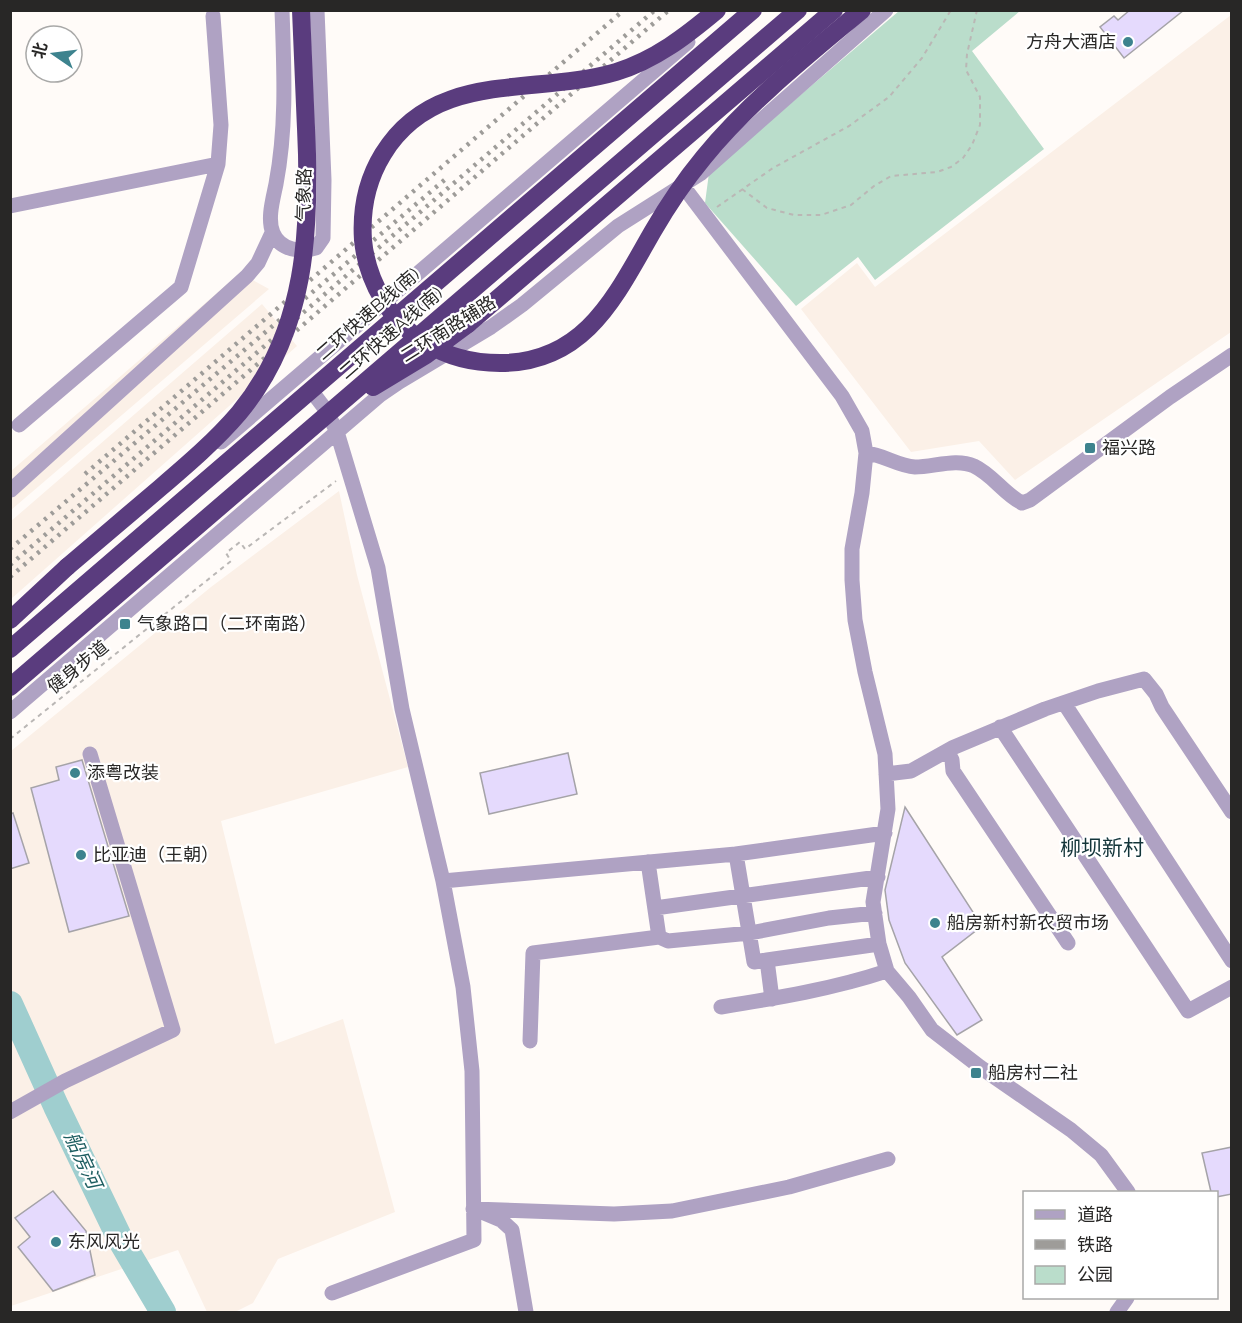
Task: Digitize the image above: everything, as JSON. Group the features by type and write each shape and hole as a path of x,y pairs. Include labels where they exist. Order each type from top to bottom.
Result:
{"highway":[{"path":"10,622 60,573 218,436 250,399 274,360 287,332 296,300 307,227 308,174 301,10"},
{"path":"717,10 665,50 632,67 582,80 472,92 432,106 408,123 389,144 374,170 363,214 364,246 372,278 384,302 399,322 411,333 436,349 477,362 505,363 530,360 551,354 573,342 593,324 610,303 674,196 715,143 775,85 862,10"},
{"name":"二环快速B线(南)","path":"10,649 753,10"},
{"name":"二环快速A线(南)","path":"10,687 798,10"},
{"path":"317,424 458,332 834,10"}],"street":[{"name":"气象路","path":"282,10 285,112 280,163 271,212 272,233 278,242 287,248 307,251 316,248 322,238 324,180 316,10"},
{"path":"10,622 724,10"},
{"name":"二环南路辅路","path":"10,712 389,388 491,327 522,305 611,231 683,186 708,167 885,10"},
{"path":"20,425 181,287 218,164 221,125 213,16"},
{"path":"10,206 218,164"},
{"path":"683,186 842,396 862,431 866,453 862,493 852,549 855,620 885,754 888,809 873,902 879,945 887,971 932,1029 980,1067 1071,1130 1101,1155 1127,1191"},
{"path":"11,489 247,276 258,263 272,233"},
{"path":"866,453 916,467 950,463 971,465 987,473 1010,497 1022,503 1030,500 1232,356"},
{"path":"313,393 326,410 337,432 378,568 402,708 443,881 463,987 472,1071 474,1240 332,1293"},
{"path":"886,774 911,771 947,751 1000,727 1098,691 1144,679 1232,812"},
{"path":"1064,703 1232,961"},
{"path":"1000,727 1188,1011 1232,987"},
{"path":"947,751 952,760 953,771 1068,943"},
{"path":"10,1112 65,1081 173,1030 90,754"},
{"path":"443,881 736,854 885,833"},
{"path":"736,854 754,962 879,945"},
{"path":"648,862 659,937"},
{"path":"655,908 878,877"},
{"path":"530,1041 533,953 659,937 668,941 750,933 829,918 875,913"},
{"path":"767,960 772,999"},
{"path":"721,1006 772,999 853,982 887,971"},
{"path":"473,1209 614,1214 672,1211 789,1187 888,1159"},
{"path":"473,1209 501,1220 512,1230 526,1312"},
{"path":"1117,1312 1126,1299"}],"path":[{"path":"704,215 773,168 849,126 889,97 922,58 951,10"},
{"path":"742,189 767,208 795,215 821,215 851,205 874,186 891,177 937,172 951,167 972,145 980,125 980,97 966,70 967,54 977,10"},
{"name":"健身步道","path":"10,739 231,561 226,553 240,542 245,549 348,472"}],"shaded area":[{"path":"1231,15 1231,332 1015,480 979,441 911,452 801,309 857,263 875,287"},
{"path":"240,273 269,289 11,510 11,471"},
{"path":"262,304 297,346 11,599 10,522"},
{"path":"339,491 357,575 408,767 221,821 275,1044 343,1019 395,1212 278,1259 253,1303 235,1312 207,1312 178,1250 11,1306 11,751 211,587"}],"green space":[{"path":"899,11 1020,11 972,51 1044,149 875,280 858,257 796,306 705,203 709,173"}],"building":[{"name":"方舟大酒店","path":"1130,10 1184,10 1124,58 1100,27 1114,16 1118,20"},
{"path":"568,753 577,794 489,814 480,773"},
{"name":"比亚迪（王朝）","path":"82,760 129,916 69,932 31,788 59,780 56,767"},
{"name":"船房新村新农贸市场","path":"905,807 982,926 942,957 982,1020 957,1035 905,963 889,920 885,890"},
{"path":"13,813 29,863 10,869 10,814"},
{"path":"1232,1147 1232,1194 1218,1197 1218,1191 1211,1191 1202,1153"},
{"name":"东风风光","path":"53,1191 86,1231 95,1275 53,1291 18,1247 30,1237 15,1218"}],"waterway":[{"name":"船房河","path":"10,1004 121,1241 163,1312"}],"railway":[{"path":"85,474 624,10"},
{"path":"10,565 655,10"},
{"path":"10,577 669,10"},
{"path":"10,549 448,177"}],"place":[{"name":"方舟大酒店","path":"1128,42"},
{"name":"福兴路","path":"1090,448"},
{"name":"气象路口（二环南路）","path":"125,624"},
{"name":"添粤改装","path":"75,773"},
{"name":"比亚迪（王朝）","path":"81,855"},
{"name":"船房新村新农贸市场","path":"935,923"},
{"name":"船房村二社","path":"976,1073"},
{"name":"东风风光","path":"56,1242"}],"district":[{"name":"柳坝新村","path":"1102,848"}]}
